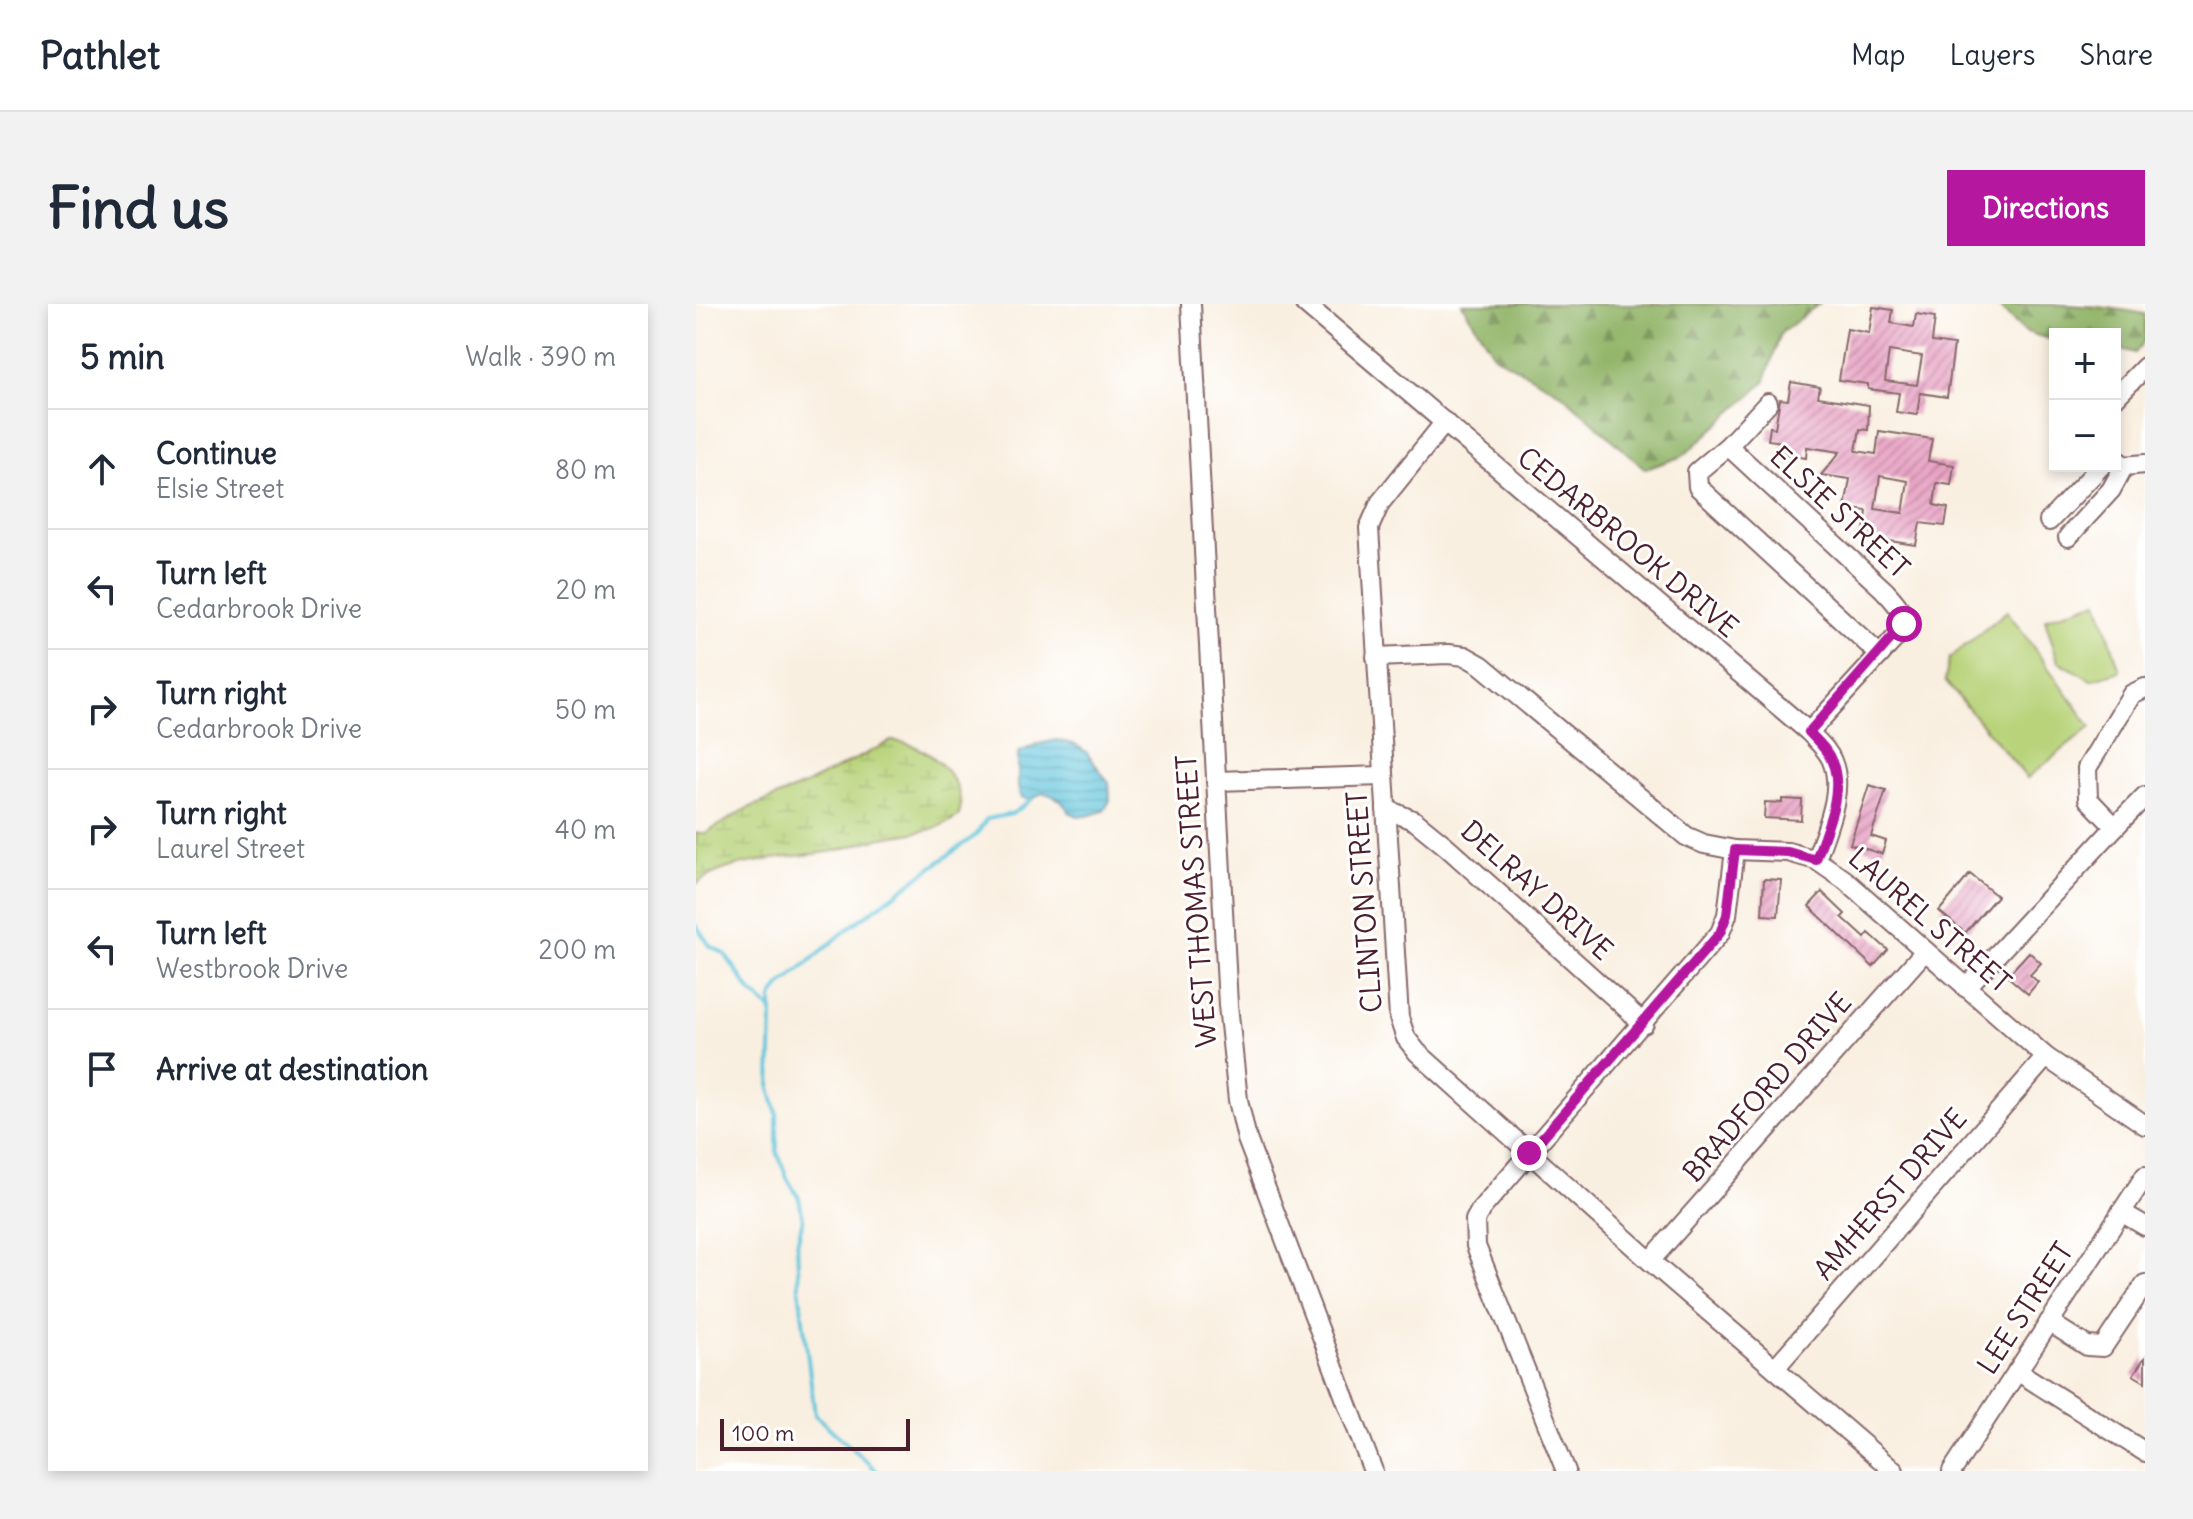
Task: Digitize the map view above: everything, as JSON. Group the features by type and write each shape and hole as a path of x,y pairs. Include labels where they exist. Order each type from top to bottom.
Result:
{"street":[{"name":"WEST THOMAS STREET","path":"1191,304 1228,1005 1238,1100 1247,1139 1373,1471"},
{"name":"CEDARBROOK DRIVE","path":"1305,304 1809,732 1826,751 1835,771 1833,805 1816,860"},
{"path":"2121,392 2145,367"},
{"path":"1768,403 1728,446 1697,472 1698,487 1880,655"},
{"name":"CLINTON STREET","path":"1445,422 1380,503 1369,528 1399,1018 1406,1038 1417,1052 1650,1261 1894,1471"},
{"name":"ELSIE STREET","path":"1728,446 1873,580 1900,609 1904,624 1880,655 1809,732"},
{"path":"2121,462 2145,464"},
{"path":"2049,521 2095,472"},
{"path":"2068,537 2111,490 2117,472"},
{"name":"LAUREL STREET","path":"1376,657 1465,656 1481,665 1686,836 1704,844 1735,850 1788,852 1816,860 1845,880 2046,1057 2145,1125"},
{"path":"2115,827 2088,799 2087,768 2132,694 2145,688"},
{"path":"1216,781 1383,776"},
{"path":"1966,988 2145,796"},
{"name":"DELRAY DRIVE","path":"1386,809 1415,821 1447,847 1644,1024"},
{"path":"1566,1471 1476,1246 1475,1220 1481,1209 1720,933 1727,915 1735,850"},
{"name":"BRADFORD DRIVE","path":"1650,1261 1925,951"},
{"name":"AMHERST DRIVE","path":"1775,1368 2046,1057"},
{"name":"LEE STREET","path":"1952,1471 2145,1176"},
{"path":"2121,1212 2145,1226"},
{"path":"2049,1322 2087,1346 2103,1347 2145,1284"},
{"path":"2017,1371 2145,1452"}],"green space":[{"path":"1462,304 1819,304 1781,333 1764,383 1683,456 1645,469 1562,394 1495,356"},
{"path":"1996,304 2090,306 2145,314 2145,340 2135,353 2121,349 2121,328 2049,328 2049,339 2024,331"},
{"path":"2098,601 2120,671 2091,680 2058,661 2045,619"},
{"path":"2007,611 2091,727 2027,778 1945,681 1949,659"},
{"path":"891,741 917,748 941,764 957,788 959,815 923,831 834,851 744,864 710,875 696,884 696,833 706,833 746,809 805,785"}],"water":[{"path":"1056,740 1076,745 1086,752 1109,783 1110,800 1104,811 1078,816 1050,795 1042,793 1031,800 1021,797 1018,753"}],"building":[{"path":"1873,307 1893,310 1891,323 1914,327 1916,314 1935,317 1932,342 1954,345 1947,397 1920,393 1917,415 1896,412 1899,393 1868,389 1868,384 1839,380 1847,329 1869,333","holes":["1889,351 1922,356 1917,385 1885,381"]},
{"path":"1791,382 1820,387 1818,397 1869,405 1868,430 1860,429 1856,451 1876,454 1879,431 1932,439 1928,461 1954,465 1951,485 1937,483 1934,505 1948,508 1945,526 1920,523 1916,545 1863,537 1867,511 1845,508 1850,479 1821,475 1840,452 1807,447 1806,458 1781,454 1783,442 1768,440 1770,427 1775,428 1780,399 1788,400","holes":["1880,476 1908,481 1903,513 1875,509"]},
{"path":"1869,785 1886,790 1871,836 1886,841 1882,854 1850,844"},
{"path":"1782,799 1802,800 1801,820 1764,818 1765,802 1782,803"},
{"path":"1970,874 1997,896 1965,933 1939,911"},
{"path":"1764,879 1781,880 1778,916 1762,915"},
{"path":"1822,892 1845,914 1842,917 1865,938 1869,933 1888,950 1873,967 1809,906"},
{"path":"2029,952 2041,963 2030,975 2038,982 2028,994 2007,976"},
{"path":"2145,1357 2145,1382 2133,1375"}],"waterway":[{"path":"772,1008 772,998 779,987 850,927 976,835 987,819 1012,814 1031,800"},
{"path":"696,925 710,946 725,954 751,992 772,1010 770,1088 777,1114 777,1151 799,1198 803,1219 797,1244 799,1288 815,1415 877,1471"}],"route":[{"path":"1529,1153 1720,933 1727,915 1735,850 1788,852 1816,860 1836,792 1835,771 1826,751 1809,732 1898,635 1904,624"}]}
